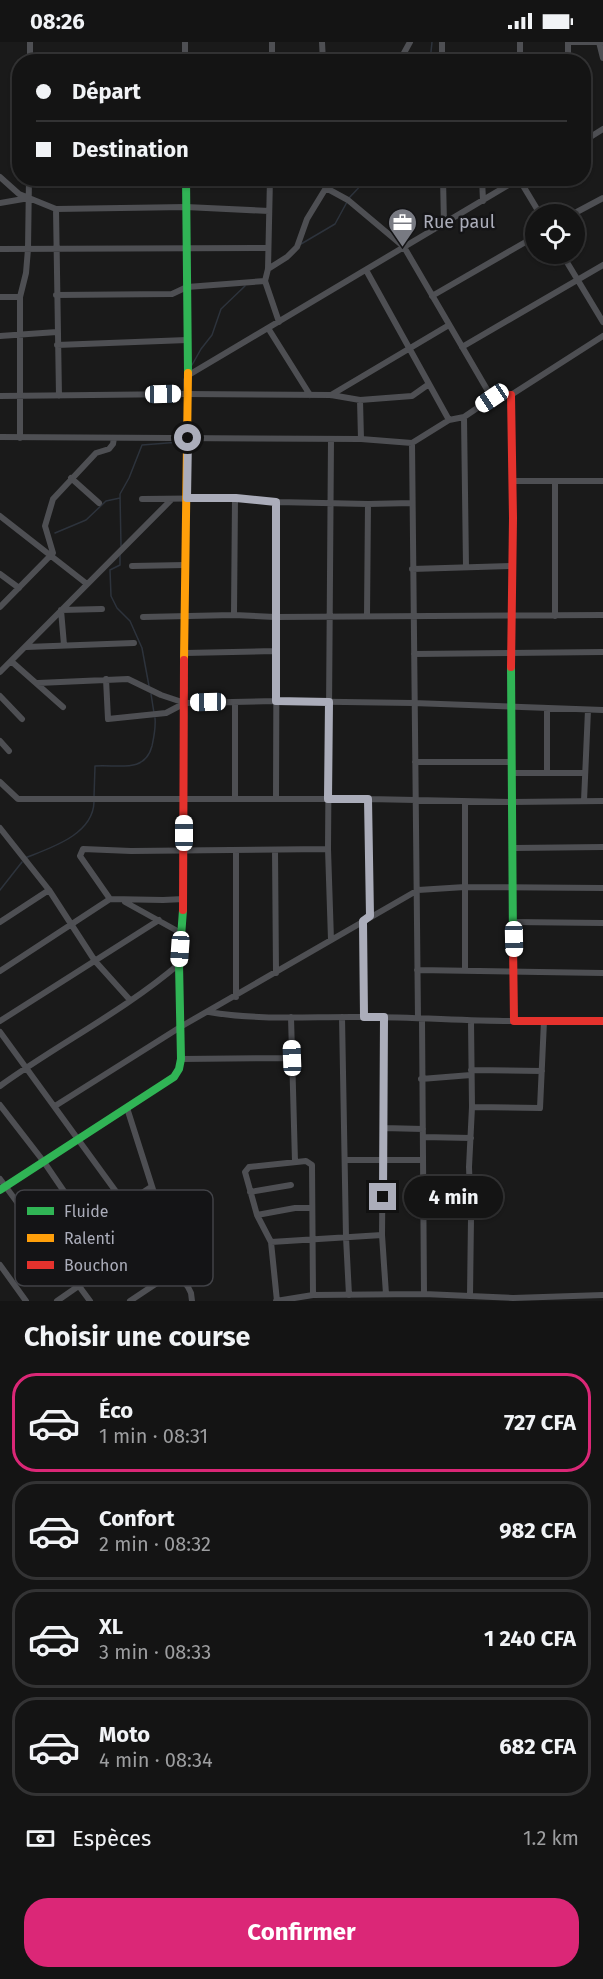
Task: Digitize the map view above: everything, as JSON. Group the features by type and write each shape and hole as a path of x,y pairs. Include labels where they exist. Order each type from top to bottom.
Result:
{"street":[{"path":"568,42 601,42 603,58"},
{"path":"0,177 20,194 56,208 186,207 269,211"},
{"path":"20,438 20,297 26,273 28,249 29,186"},
{"path":"15,1202 2,1185 44,1162 174,1077 180,1069 182,1059 179,964 184,899 184,616 188,438 186,186"},
{"path":"270,186 268,268 265,281 279,322"},
{"path":"443,186 444,224"},
{"path":"482,186 483,201"},
{"path":"187,376 508,186"},
{"path":"524,186 534,204"},
{"path":"268,268 287,257 297,246 307,219 326,188 348,200 404,247 492,398"},
{"path":"0,203 29,198"},
{"path":"585,208 603,198"},
{"path":"56,208 59,396"},
{"path":"432,296 525,242"},
{"path":"0,249 268,248"},
{"path":"568,264 603,322"},
{"path":"462,347 577,278 603,265"},
{"path":"366,270 449,420"},
{"path":"56,295 172,294 187,287 265,281"},
{"path":"0,297 20,297"},
{"path":"332,395 449,325"},
{"path":"268,328 310,395"},
{"path":"0,336 57,332"},
{"path":"0,437 361,439 412,443 449,420 464,417 492,398 511,395 603,336"},
{"path":"57,345 187,340"},
{"path":"0,396 332,395 360,400 412,396 429,384"},
{"path":"511,395 513,481 511,802 514,1021"},
{"path":"360,400 361,439"},
{"path":"464,417 466,567"},
{"path":"0,607 51,555 52,549 45,520 53,499 96,453 109,449 114,438"},
{"path":"331,439 328,799 331,940"},
{"path":"412,443 417,970 423,1129 419,1297"},
{"path":"71,478 99,503"},
{"path":"513,481 603,481"},
{"path":"555,481 555,616"},
{"path":"142,499 236,498 276,502 368,504 412,502"},
{"path":"234,615 236,498"},
{"path":"0,672 172,499"},
{"path":"276,502 276,799"},
{"path":"367,616 368,504"},
{"path":"0,516 87,585"},
{"path":"132,566 185,565"},
{"path":"412,569 512,566"},
{"path":"0,574 19,588"},
{"path":"61,610 102,609"},
{"path":"61,610 64,645"},
{"path":"142,617 603,615"},
{"path":"26,646 134,643"},
{"path":"185,653 275,651"},
{"path":"414,654 603,652"},
{"path":"11,661 63,707"},
{"path":"106,679 108,719 166,713 185,703"},
{"path":"38,683 106,679 134,681 161,695 185,703 276,701 413,703 603,710"},
{"path":"0,696 22,719"},
{"path":"235,702 235,799"},
{"path":"547,709 547,772"},
{"path":"584,801 588,710"},
{"path":"0,741 9,752"},
{"path":"415,762 512,762"},
{"path":"512,773 585,773"},
{"path":"0,782 18,799 603,801"},
{"path":"368,799 370,916"},
{"path":"465,802 465,971"},
{"path":"0,828 49,890 95,961 130,1000"},
{"path":"513,848 603,847"},
{"path":"110,899 80,855 83,849 184,851 328,849"},
{"path":"236,850 236,997"},
{"path":"275,850 276,973"},
{"path":"55,1106 182,1026 236,997 370,916 418,890 465,887 603,888"},
{"path":"0,922 49,890"},
{"path":"0,971 110,899 184,899"},
{"path":"122,900 181,933"},
{"path":"0,1021 159,920"},
{"path":"363,921 364,1017"},
{"path":"513,922 603,923"},
{"path":"0,1086 155,984 179,964"},
{"path":"417,970 603,973"},
{"path":"208,1012 238,1017 603,1021"},
{"path":"291,1017 295,1162"},
{"path":"342,1017 349,1295"},
{"path":"384,1017 382,1235 386,1294"},
{"path":"470,1296 471,1021"},
{"path":"472,1107 540,1108 544,1021"},
{"path":"0,1032 116,1190"},
{"path":"182,1059 292,1058"},
{"path":"421,1079 471,1072 542,1071"},
{"path":"0,1105 63,1190"},
{"path":"126,1108 152,1190"},
{"path":"383,1128 423,1129"},
{"path":"423,1137 471,1138"},
{"path":"345,1160 423,1160"},
{"path":"313,1294 312,1165 306,1161 247,1168 245,1172 257,1215 270,1242 276,1301 313,1294 365,1298 386,1294 513,1299 603,1295"},
{"path":"250,1192 291,1185"},
{"path":"147,1190 151,1187"},
{"path":"257,1215 295,1208 311,1208"},
{"path":"270,1242 382,1235"},
{"path":"0,1265 15,1286"},
{"path":"15,1286 26,1301"},
{"path":"57,1301 79,1286 90,1301"},
{"path":"130,1301 152,1286"},
{"path":"187,1286 192,1301"}],"waterway":[{"path":"431,54 432,42"},
{"path":"349,198 360,186"},
{"path":"301,244 335,224 347,202"},
{"path":"192,365 212,335 221,309 245,286"},
{"path":"184,379 184,392"},
{"path":"181,437 184,421"},
{"path":"121,546 120,494 142,445 180,442"},
{"path":"55,533 86,520 106,501 120,498"},
{"path":"120,554 120,565 110,570 111,596 117,608 130,621 142,648 149,686"},
{"path":"151,694 154,713"},
{"path":"94,797 95,766 129,766 143,761 152,746 155,718"},
{"path":"25,858 58,845 78,832 92,813 94,802"},
{"path":"0,890 22,862"}],"traffic: fast":[{"path":"186,186 188,373"},
{"path":"511,667 513,943"},
{"path":"0,1190 174,1077 181,1059 179,964 183,910"}],"traffic: slow":[{"path":"184,660 188,373"}],"traffic: jam":[{"path":"511,395 513,518 511,667"},
{"path":"183,910 184,660"},
{"path":"513,943 514,1021 603,1021"}],"place":[{"name":"Rue paul","path":"402,248"}],"route":[{"path":"188,438 187,498 236,498 276,502 276,701 329,702 328,799 368,799 370,916 363,921 364,1017 384,1017 383,1197"}]}
